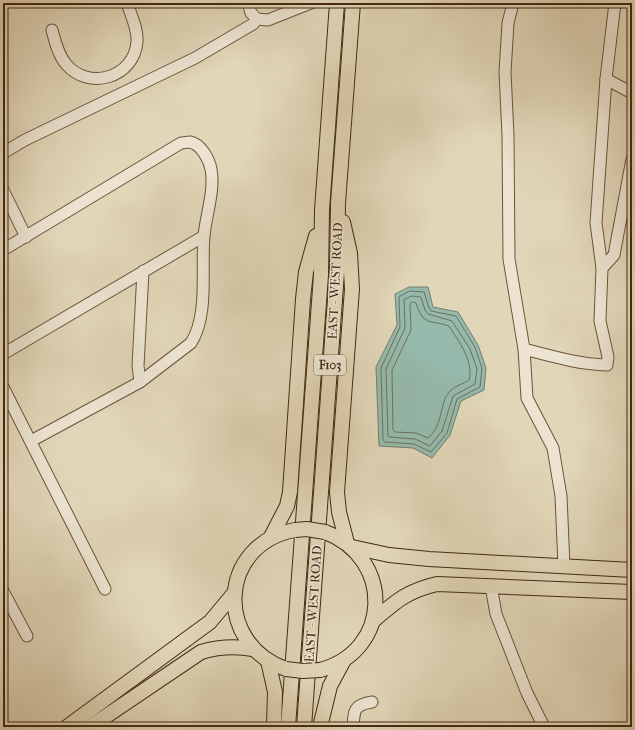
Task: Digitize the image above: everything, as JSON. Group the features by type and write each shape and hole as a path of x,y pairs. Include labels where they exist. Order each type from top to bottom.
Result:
{"main road":[{"name":"EAST - WEST ROAD","path":"288,727 321,275 322,210 337,3"},
{"name":"EAST - WEST ROAD","path":"304,727 336,280 338,203 353,3"},
{"path":"338,203 350,253 352,270 338,492 339,512 350,545"},
{"path":"272,537 287,506 290,492 306,272 322,210"},
{"path":"307,529 337,536 350,545 364,561 372,578 376,603 373,621 362,643 354,652 333,666 320,670 303,671 286,669 268,661 253,649 242,634 238,622 234,604 234,592 239,574 245,562 256,548 272,537 283,532 307,529"},
{"path":"350,545 389,555 632,570"},
{"path":"373,621 398,600 409,593 437,584 632,592"},
{"path":"67,727 210,622 234,592"},
{"path":"90,727 201,652 214,648 240,647 253,649"},
{"path":"320,727 330,686 344,660"},
{"path":"268,661 275,692 274,727"}],"street":[{"path":"52,30 58,51 65,64 75,73 88,78 102,79 115,75 126,67 134,55 137,42 136,28 128,3"},
{"path":"248,3 251,13 257,19 268,20 311,3"},
{"path":"513,3 508,23 505,72 508,135 508,259 524,349 527,398 553,448 560,496 564,566"},
{"path":"524,349 566,360 607,365 608,357 600,321 602,268 596,224 606,79 615,3"},
{"path":"3,152 24,140 195,58 253,24 257,19"},
{"path":"606,79 632,93"},
{"path":"3,250 180,143 191,142 202,150 211,168 212,182 204,236 203,303 196,336 191,343 140,382 30,441"},
{"path":"602,268 614,255 632,159"},
{"path":"3,190 26,237"},
{"path":"3,354 204,236"},
{"path":"140,382 138,366 143,271"},
{"path":"3,387 105,589"},
{"path":"490,586 496,614 526,693 544,727"},
{"path":"3,591 27,636"},
{"path":"353,727 354,714 357,708 362,704 372,702"}],"water":[{"path":"409,287 428,287 433,307 458,312 478,345 486,368 484,390 461,401 450,435 432,458 413,448 379,446 376,367 397,325 395,294"}]}
